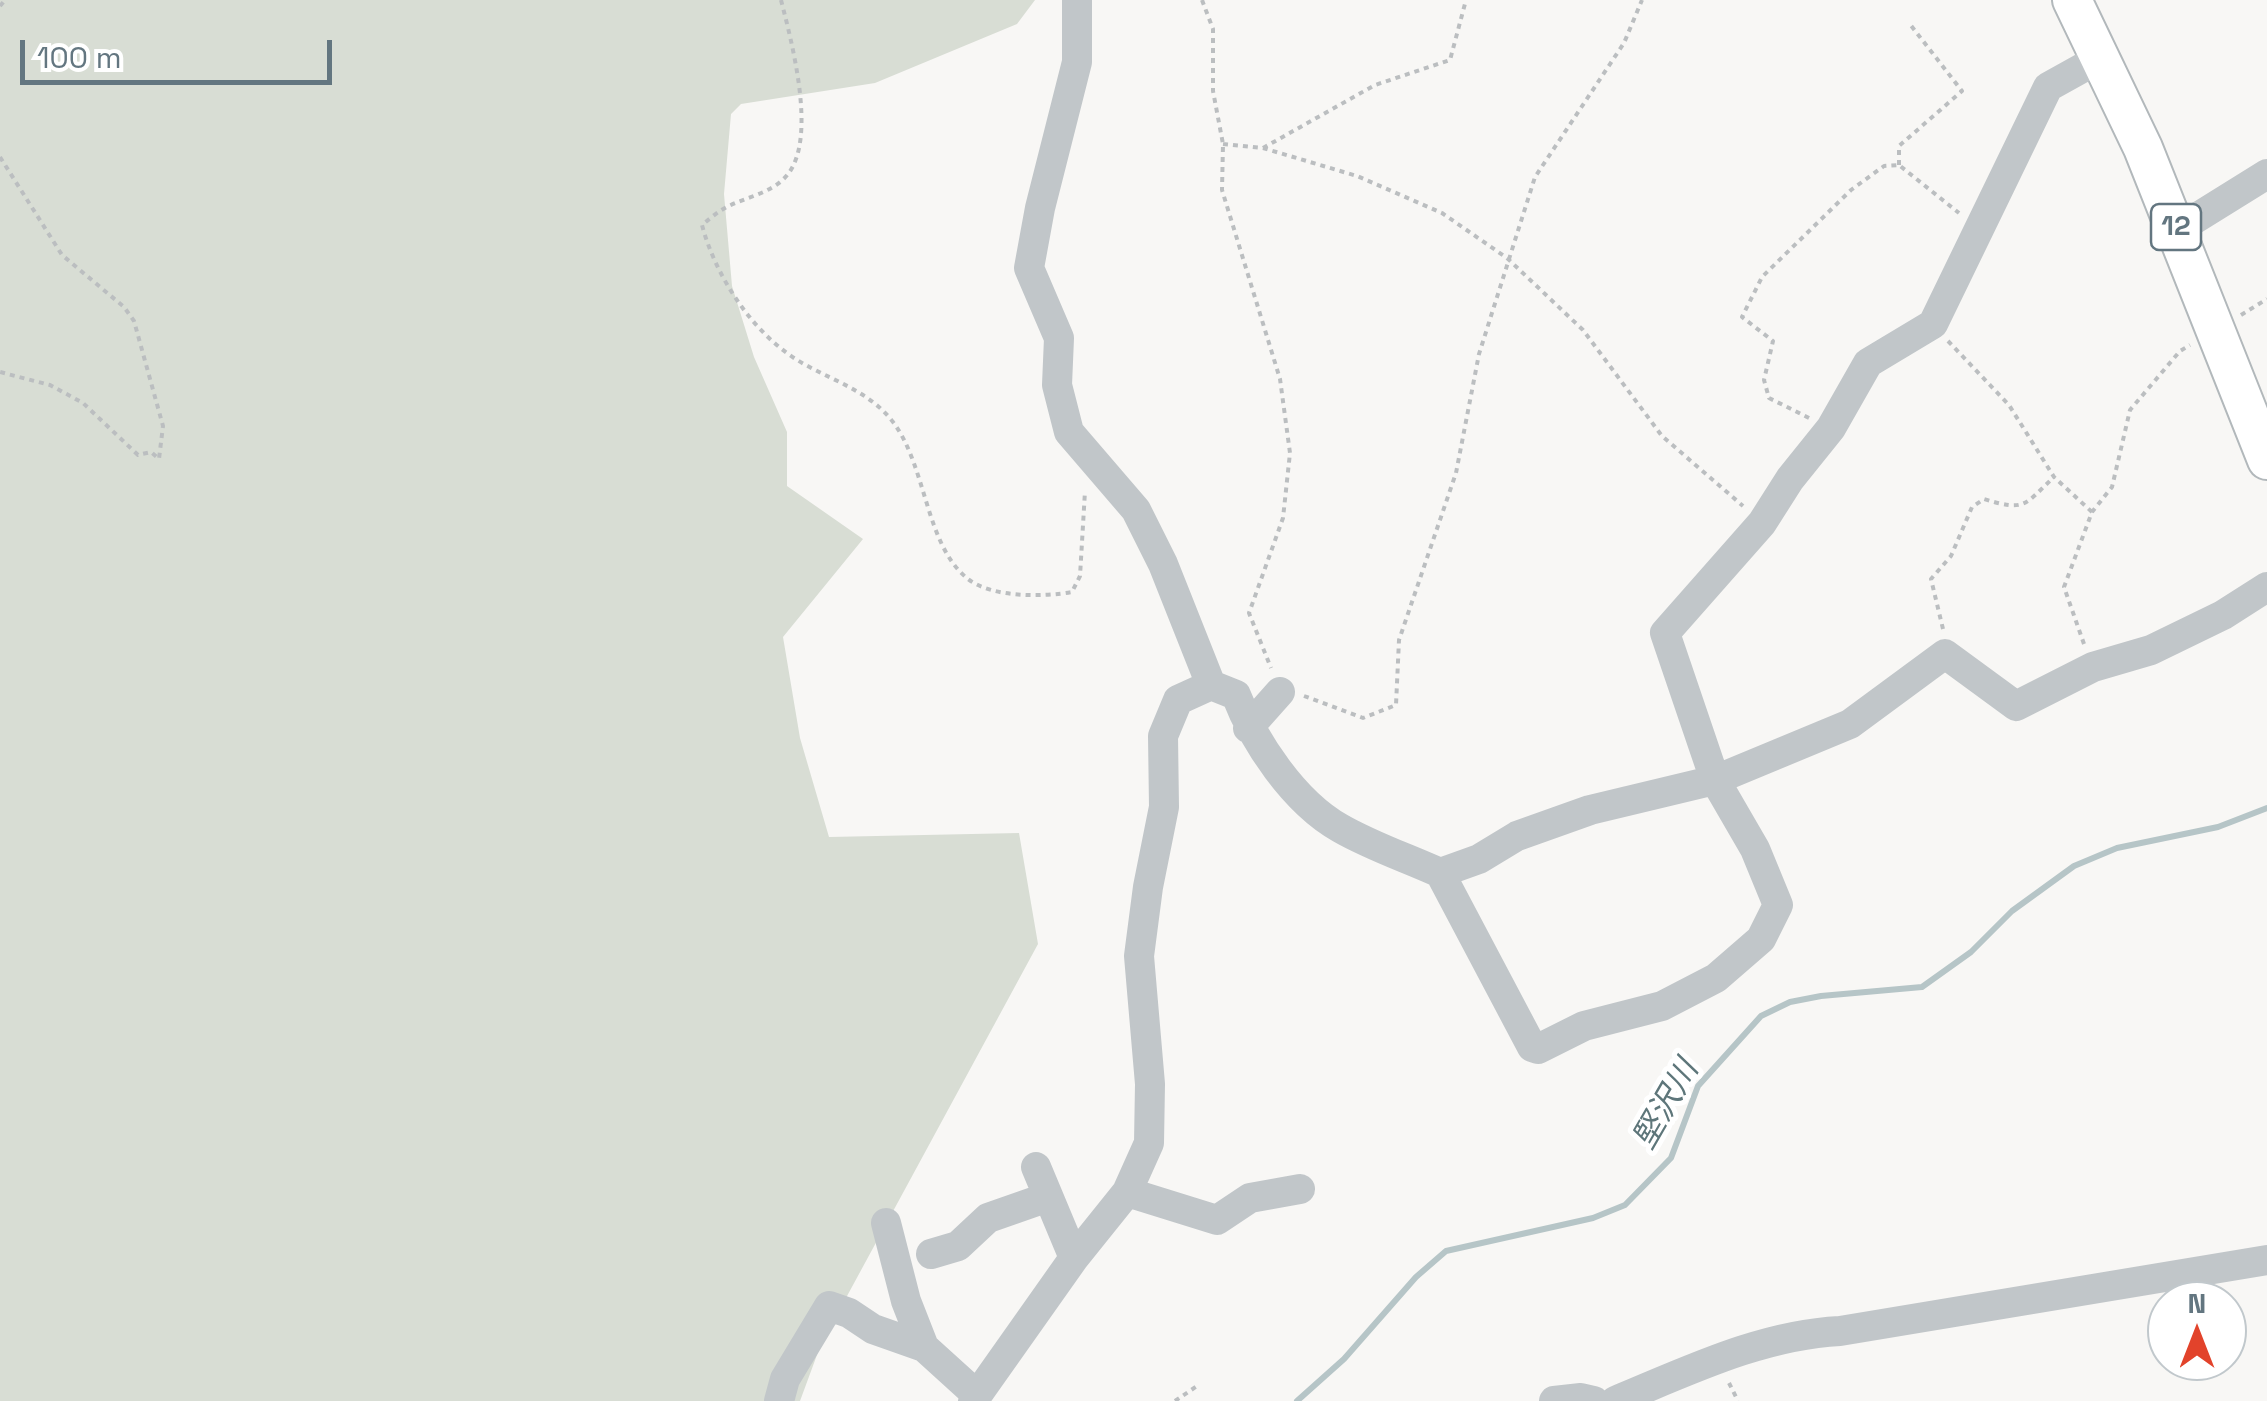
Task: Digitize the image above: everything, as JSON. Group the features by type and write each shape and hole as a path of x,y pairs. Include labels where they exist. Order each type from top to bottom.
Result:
{"main road":[{"name":"12","path":"2072,0 2102,57 2177,230 2267,460"}],"street":[{"path":"1077,0 1077,62 1029,268 1058,338 1058,384 1069,432 1136,510 1163,564 1211,685"},
{"path":"886,1223 906,1301 924,1347 975,1398 1074,1258 1128,1192 1149,1144 1150,1084 1139,956 1164,807 1163,736 1178,700 1211,685 1236,695 1248,728 1286,782 1337,827 1440,873 1532,1047 1538,1049 1584,1026 1662,1006 1716,978 1761,939 1778,905 1755,849 1715,780 1666,633 1762,522 1790,478 1831,428 1868,364 1932,324 2048,87 2102,57"},
{"path":"2177,230 2267,174"},
{"path":"1440,873 1479,859 1517,836 1590,810 1715,780 1850,724 1945,654 2016,706 2093,668 2151,650 2223,615 2267,587"},
{"path":"1248,728 1280,692"},
{"path":"930,1254 958,1246 1028,1187 1074,1258"},
{"path":"1128,1192 1216,1220 1250,1198 1300,1190"},
{"path":"1616,1401 1718,1358 1805,1333 1840,1331 2267,1260"},
{"path":"778,1401 785,1379 829,1306 849,1312 873,1329 924,1347"},
{"path":"1554,1401 1594,1401"}],"path":[{"path":"0,6 5,0"},
{"path":"781,0 799,93 801,147 788,175 766,190 721,210 702,225 710,254 743,307 768,336 799,362 870,397 893,422 910,451 945,552 967,579 983,588 1042,597 1072,592 1080,576 1088,456"},
{"path":"1202,0 1214,29 1214,91 1223,144 1222,190 1280,379 1290,453 1283,518 1249,613 1280,692 1303,696 1362,718 1396,705 1399,640 1456,473 1478,354 1535,177 1624,42 1642,0"},
{"path":"1263,148 1375,85 1450,60 1466,0"},
{"path":"1899,165 1899,146 1962,91 1909,23"},
{"path":"1223,144 1263,148 1357,176 1442,213 1507,258 1583,330 1662,436 1762,522"},
{"path":"0,157 62,254 134,321 163,426 159,459 151,452 138,456 83,402 50,385 0,372"},
{"path":"1831,428 1769,398 1764,380 1774,341 1742,317 1762,277 1851,190 1884,166 1899,165 1978,228"},
{"path":"1932,324 2009,405 2054,477 2092,512"},
{"path":"2093,668 2064,587 2092,512 2112,487 2130,410 2180,351 2218,330"},
{"path":"1945,654 1931,578 1952,556 1972,507 1984,499 2023,506 2054,477"},
{"path":"1176,1401 1196,1386"}],"shaded area":[{"path":"0,0 1035,0 1017,24 875,83 741,104 731,114 724,194 732,286 754,357 787,432 787,486 863,539 783,637 800,738 829,837 1019,833 1038,944 821,1344 800,1401 0,1401"}],"waterway":[{"name":"堅沢川","path":"1297,1401 1344,1359 1416,1277 1446,1251 1593,1218 1625,1205 1671,1158 1698,1086 1761,1016 1790,1002 1821,996 1922,987 1971,952 2012,911 2074,866 2117,848 2218,827 2267,808"}]}
